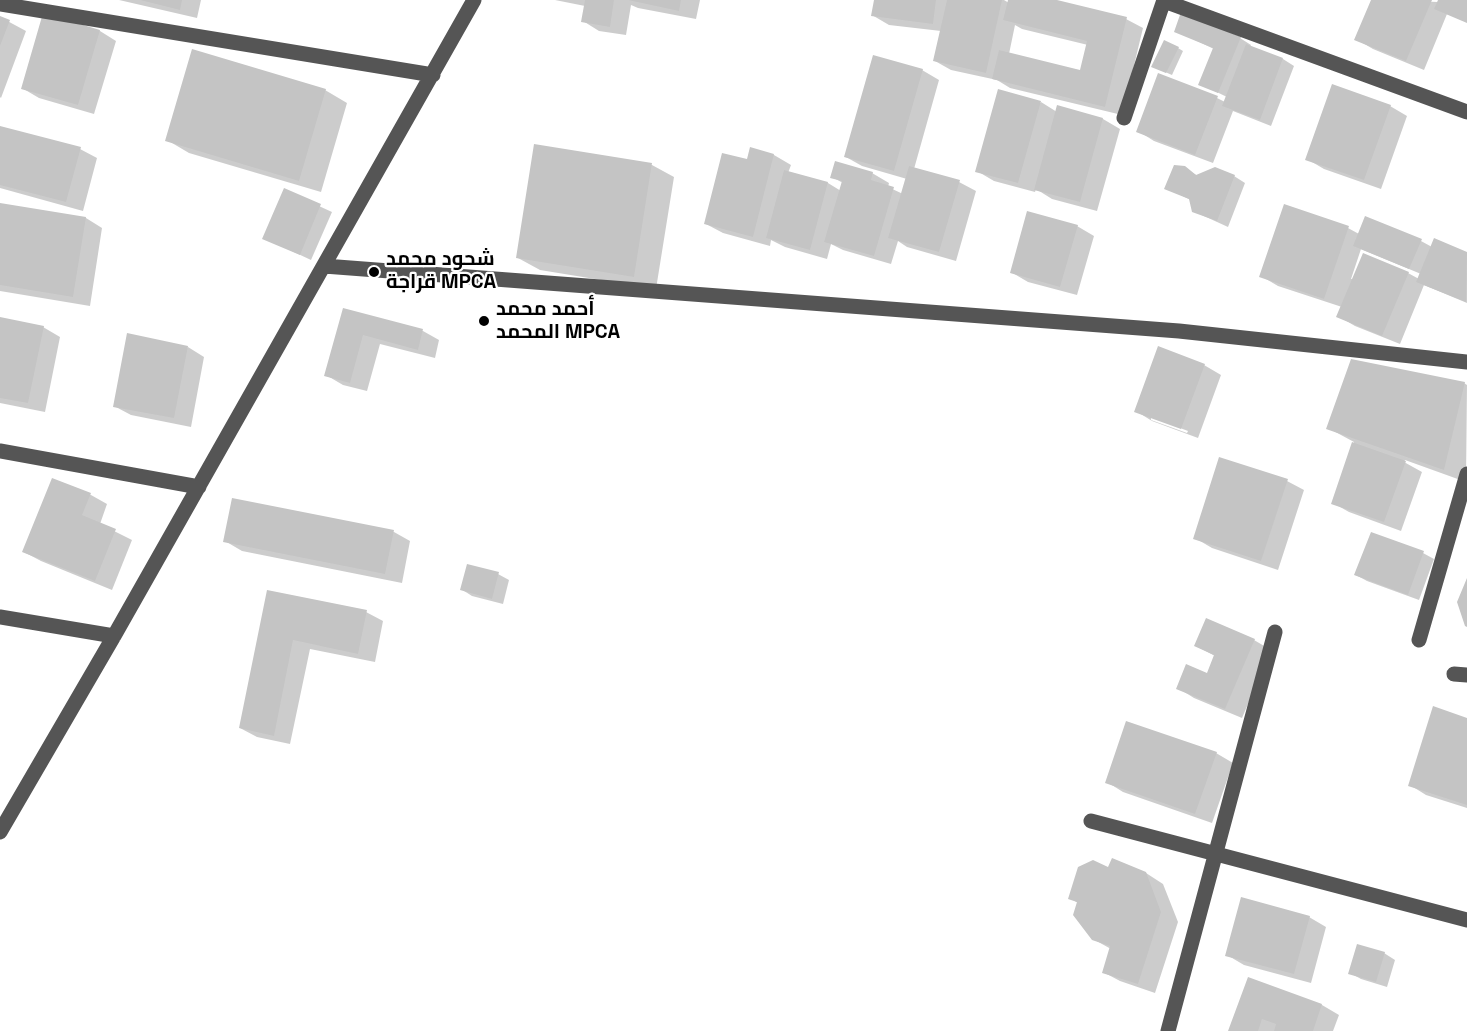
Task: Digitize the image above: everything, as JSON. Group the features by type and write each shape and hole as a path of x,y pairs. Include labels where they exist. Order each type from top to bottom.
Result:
{"street":[{"path":"0,832 199,487 474,0"},
{"path":"1124,118 1164,1 1467,112"},
{"path":"0,4 433,75"},
{"path":"324,266 1179,331 1467,362"},
{"path":"0,451 199,487"},
{"path":"1419,640 1467,474"},
{"path":"0,617 114,636"},
{"path":"1168,1031 1275,632"},
{"path":"1091,820 1467,920"}],"building":[{"path":"140,0 182,0 180,10"},
{"path":"585,0 614,0 610,27 581,22"},
{"path":"628,0 681,0 679,11"},
{"path":"874,0 936,0 933,24 871,16"},
{"path":"947,0 1002,0 986,73 933,61"},
{"path":"1008,0 1057,0 1127,17 1105,107 992,79 999,50 1080,70 1087,41 1003,20"},
{"path":"1371,0 1432,0 1406,61 1354,40"},
{"path":"1438,0 1467,0 1467,23 1434,9"},
{"path":"1181,12 1241,37 1218,93 1198,85 1213,48 1174,32"},
{"path":"43,13 100,30 78,105 21,89"},
{"path":"0,16 10,20 0,46"},
{"path":"1164,40 1179,47 1166,73 1151,67"},
{"path":"1246,44 1283,58 1260,120 1222,106"},
{"path":"192,49 326,89 299,181 165,141"},
{"path":"873,55 923,69 894,171 844,157"},
{"path":"1158,73 1218,96 1195,155 1136,132"},
{"path":"1332,84 1391,105 1364,180 1305,160"},
{"path":"998,89 1041,101 1018,183 975,172"},
{"path":"1057,105 1103,118 1080,202 1034,190"},
{"path":"0,126 81,147 66,202 0,185"},
{"path":"534,144 652,163 634,277 516,258"},
{"path":"750,147 774,154 753,237 704,224 722,153 747,159"},
{"path":"835,161 873,172 871,180 894,187 874,256 824,242 842,181 830,178"},
{"path":"1174,165 1185,166 1196,175 1215,167 1235,175 1217,221 1192,212 1189,199 1164,189"},
{"path":"909,166 960,180 939,252 888,238"},
{"path":"784,170 828,182 810,250 766,238"},
{"path":"284,188 321,204 300,255 262,239"},
{"path":"0,203 86,217 73,297 0,285"},
{"path":"1284,204 1349,226 1324,299 1259,277"},
{"path":"1027,211 1078,225 1060,287 1010,273"},
{"path":"1365,216 1422,239 1409,269 1353,246"},
{"path":"1434,238 1467,252 1466,302 1416,282"},
{"path":"1363,253 1409,272 1382,336 1336,317"},
{"path":"343,308 423,329 418,350 363,335 350,383 324,376"},
{"path":"0,317 44,326 28,403 0,398"},
{"path":"127,333 188,346 174,418 113,407"},
{"path":"1158,346 1205,364 1181,429 1134,412"},
{"path":"1351,359 1465,382 1444,470 1326,429"},
{"path":"1352,442 1406,461 1384,522 1331,504"},
{"path":"1219,457 1288,479 1261,561 1193,539"},
{"path":"52,478 91,493 82,515 116,529 95,581 22,552"},
{"path":"232,498 394,530 385,574 223,542"},
{"path":"1371,532 1424,551 1408,595 1354,575"},
{"path":"467,564 499,572 492,599 460,590"},
{"path":"1467,578 1467,627 1457,602"},
{"path":"267,590 367,610 358,654 293,640 274,736 239,728"},
{"path":"1206,618 1255,639 1225,709 1176,689 1186,664 1207,673 1214,655 1194,646"},
{"path":"1433,706 1467,718 1467,805 1408,786"},
{"path":"1126,721 1217,752 1195,814 1105,783"},
{"path":"1112,858 1146,872 1161,912 1138,984 1102,973 1110,946 1092,940 1073,915 1077,902 1068,899 1078,867 1093,860 1108,867"},
{"path":"1241,897 1310,916 1294,974 1225,956"},
{"path":"1357,944 1385,952 1376,982 1348,974"},
{"path":"1248,977 1322,1004 1313,1031 1274,1031 1276,1024 1262,1019 1258,1031 1228,1031"}],"place":[{"name":"شحود محمد قراجة MPCA","path":"374,272"},
{"name":"أحمد محمد المحمد MPCA","path":"484,321"}]}
